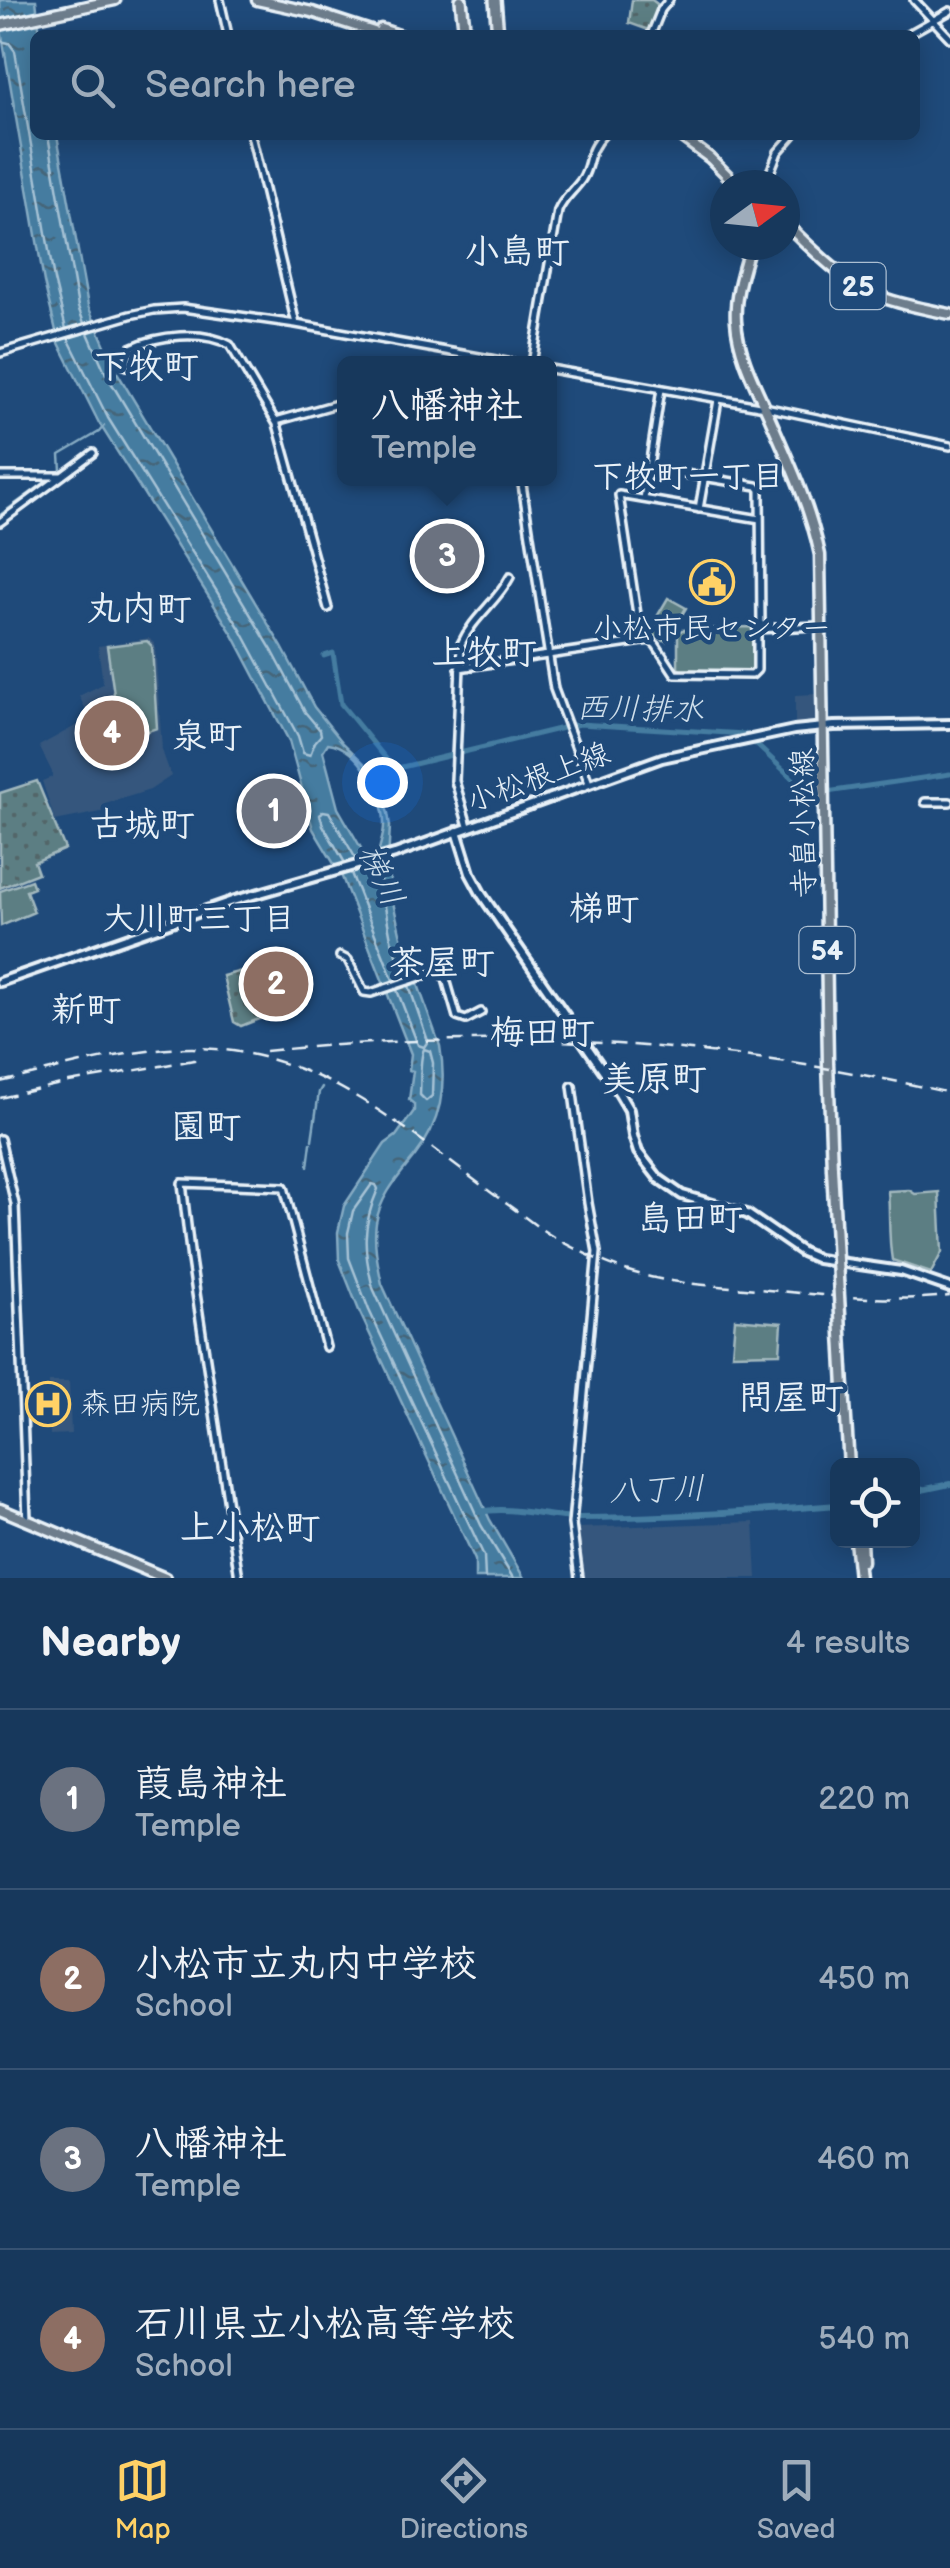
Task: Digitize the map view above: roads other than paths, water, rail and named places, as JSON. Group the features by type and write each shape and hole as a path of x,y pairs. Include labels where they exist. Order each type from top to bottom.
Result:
{"highway":[{"path":"461,0 466,30"},
{"path":"495,0 498,30"}],"main road":[{"path":"0,22 116,0"},
{"path":"257,0 368,30"},
{"path":"285,0 383,30"},
{"path":"686,140 723,170"},
{"path":"694,140 726,170"},
{"name":"25","path":"800,240 868,292 950,316"},
{"name":"寺畠小松線","path":"746,260 736,318 742,352 814,524 820,555 828,1063 845,1423 851,1458"},
{"name":"小松根上線","path":"0,982 232,901 394,854 662,758 824,727 950,724"},
{"path":"457,831 478,888 619,1092 629,1110 638,1152 658,1179 682,1195 747,1214 818,1259 901,1271 950,1288"},
{"path":"0,1509 165,1578"},
{"path":"859,1548 861,1578"}],"street":[{"path":"220,0 227,30"},
{"path":"653,30 669,0"},
{"path":"914,0 950,38"},
{"path":"915,30 950,11"},
{"path":"252,140 296,324"},
{"path":"533,356 558,212 562,200 584,176 590,150 599,140"},
{"path":"771,170 778,152 789,140"},
{"path":"7,352 154,310 183,308 474,356"},
{"path":"126,366 130,348 165,336 225,341 234,349 276,421 328,608"},
{"path":"557,370 765,407 950,446"},
{"path":"644,499 662,389"},
{"path":"699,509 718,400"},
{"path":"276,421 337,404"},
{"path":"0,522 92,454"},
{"path":"649,468 757,486 760,490 761,628"},
{"path":"0,476 61,476"},
{"path":"522,486 554,689 589,783"},
{"path":"642,642 619,494 760,519"},
{"path":"468,826 456,792 461,644 469,626 503,591 510,577"},
{"path":"459,668 650,640 681,676 752,675 757,670 757,629 822,629"},
{"path":"926,802 950,802"},
{"path":"340,956 348,960 364,992 438,971 446,979 457,1017 466,1020 481,1012"},
{"path":"572,1086 597,1252 572,1512 578,1578"},
{"path":"0,1139 15,1204 26,1519"},
{"path":"239,1578 182,1183 284,1187 326,1347"}],"water":[{"name":"梯川","path":"0,0 36,0 39,30 30,30 30,140 58,140 88,306 115,369 314,707 375,777 388,813 392,898 401,937 440,1046 443,1076 440,1104 431,1131 391,1187 378,1213 378,1262 382,1284 490,1520 524,1578 475,1578 475,1560 339,1260 338,1232 344,1206 385,1144 414,1111 409,1100 411,1054 342,877 313,829 289,741 233,635 99,423 59,343 44,282 1,30","holes":["328,743 350,753 368,774 383,813 378,865 372,867 338,808 323,751"]}],"waterway":[{"path":"58,473 60,455 104,426"},
{"path":"0,515 51,478"},
{"name":"西川排水","path":"324,656 333,653 341,704 392,766 398,768 579,724 745,734 805,790 820,793 950,774"},
{"path":"312,1140 322,1087"},
{"path":"308,1166 311,1143"},
{"name":"八丁川","path":"920,1490 950,1484"},
{"name":"八丁川","path":"479,1512 612,1517 830,1506"}],"railway":[{"path":"265,1051 439,1040 609,1044 778,1061 950,1093"},
{"path":"0,1082 149,1051 179,1048 239,1052 277,1061 348,1092 413,1134 544,1231 617,1267 683,1283 859,1297 950,1296"},
{"path":"0,1098 200,1059"}],"place":[{"name":"八幡神社","path":"447,556"},
{"name":"小松市民センター","path":"712,582"},
{"name":"石川県立小松高等学校","path":"112,733"},
{"name":"葭島神社","path":"274,811"},
{"name":"小松市立丸内中学校","path":"276,984"},
{"name":"森田病院","path":"48,1404"}],"district":[{"name":"小島町","path":"517,251"},
{"name":"下牧町","path":"146,366"},
{"name":"下牧町一丁目","path":"688,476"},
{"name":"丸内町","path":"139,608"},
{"name":"上牧町","path":"484,652"},
{"name":"泉町","path":"207,736"},
{"name":"古城町","path":"142,824"},
{"name":"梯町","path":"604,908"},
{"name":"大川町三丁目","path":"199,918"},
{"name":"茶屋町","path":"442,962"},
{"name":"新町","path":"86,1009"},
{"name":"梅田町","path":"542,1032"},
{"name":"美原町","path":"654,1078"},
{"name":"園町","path":"206,1126"},
{"name":"島田町","path":"690,1218"},
{"name":"問屋町","path":"791,1397"},
{"name":"上小松町","path":"250,1527"}]}
